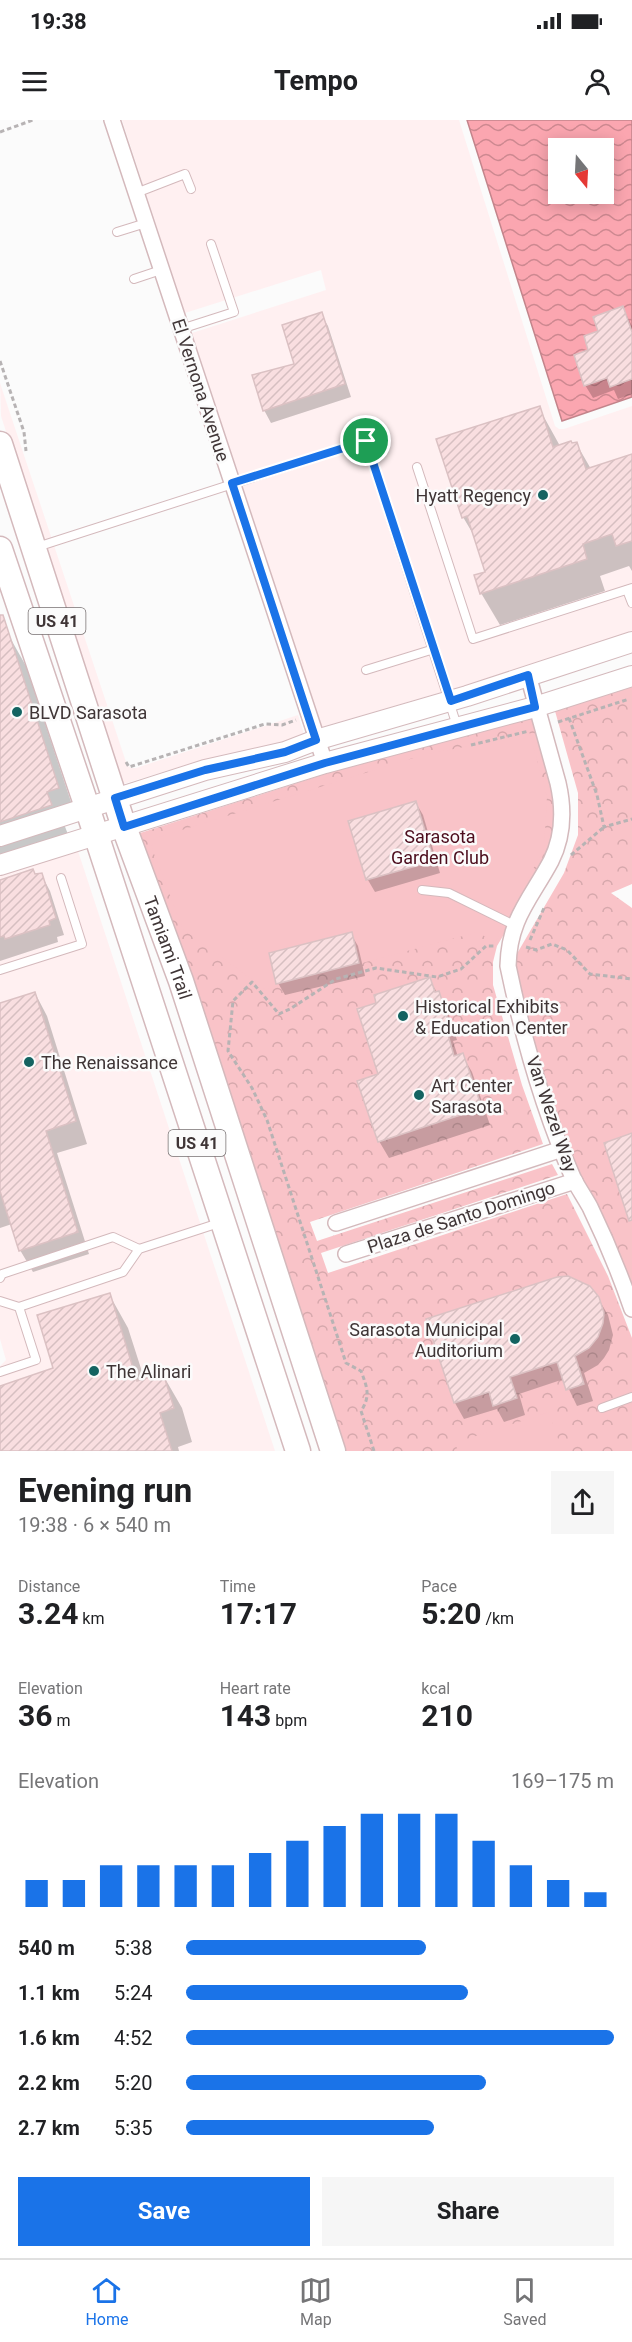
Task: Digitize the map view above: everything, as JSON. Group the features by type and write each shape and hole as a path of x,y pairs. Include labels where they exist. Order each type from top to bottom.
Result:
{"main road":[{"name":"Tamiami Trail","path":"0,444 124,827 181,981 333,1451"},
{"name":"Tamiami Trail","path":"0,549 7,592 87,807 298,1451"}],"street":[{"name":"El Vernona Avenue","path":"112,120 325,763"},
{"path":"0,836 205,770 285,752 316,740 451,701 632,642"},
{"name":"Van Wezel Way","path":"528,675 535,707 558,783 561,828 556,851 514,925 509,946 508,966 538,1082 562,1149 575,1181 590,1206 614,1260 632,1309"},
{"path":"0,865 325,763 535,707 632,676"},
{"name":"Plaza de Santo Domingo","path":"336,1223 562,1149"},
{"name":"Plaza de Santo Domingo","path":"346,1254 575,1181"}],"lane":[{"path":"136,193 185,174 191,189"},
{"path":"117,232 146,223"},
{"path":"181,329 234,312 211,244"},
{"path":"134,279 161,270"},
{"path":"33,548 366,441 458,727"},
{"path":"417,466 473,639 630,589 632,603"},
{"path":"366,670 434,649"},
{"path":"0,970 82,944 61,878"},
{"path":"422,890 449,894 514,925"},
{"path":"0,1301 19,1307 123,1272 139,1249 223,1222"},
{"path":"1,1273 113,1237 139,1249"},
{"path":"0,1372 36,1360 19,1307"},
{"path":"602,1408 632,1397"}],"path":[{"path":"0,132 33,120"},
{"path":"0,361 24,432 26,459"},
{"path":"562,698 597,795 604,827"},
{"path":"124,759 129,767 265,724 282,725 308,716"},
{"path":"566,860 604,827 632,819"},
{"path":"526,947 548,899"},
{"path":"374,1451 361,1411 368,1400 369,1392 361,1371 346,1363 267,1120 252,1088 228,1051 233,1000 252,982 279,1014 336,978 376,968 437,977 461,969 486,946 526,947 536,950 552,944 567,950 590,974 632,979"}],"shaded area":[{"path":"122,120 459,120 555,426 564,429 632,406 632,631 463,686 322,727 192,333 326,290 321,270 185,313"},
{"path":"0,383 127,765 136,768 298,715 304,734 282,742 202,760 120,785 1,416"},
{"path":"78,851 275,1451 0,1451 0,1366 6,1360 0,1339 0,876"}],"green space":[{"path":"632,687 632,884 611,893 632,908 632,1284 565,1148 512,981 515,957 564,873 578,835 578,793 555,711"},
{"path":"537,717 560,816 547,862 497,946 493,962 493,985 522,1085 543,1144 310,1222 317,1241 552,1164 558,1175 321,1253 328,1273 567,1194 608,1276 632,1338 632,1451 337,1451 137,834 328,773"},
{"name":"Sarasota Garden Club","path":"529,731 547,796 544,848 495,943 478,932 265,989 183,929 151,846 156,838 423,755 500,740"},
{"path":"549,1412 562,1451 458,1451 455,1443"}],"water":[{"path":"467,120 632,120 632,397 562,421"}],"building":[{"path":"623,306 632,332 632,379 610,387 607,378 584,386 574,355 588,350 584,336 598,331 593,317"},
{"path":"322,312 345,384 263,411 252,375 294,364 282,325"},
{"name":"Hyatt Regency","path":"540,406 553,447 571,441 572,443 577,442 586,469 632,454 632,541 616,546 612,534 583,544 587,559 480,594 474,575 485,572 467,516 462,518 436,439"},
{"name":"BLVD Sarasota","path":"0,615 3,615 59,788 47,792 52,805 0,822"},
{"path":"416,801 434,861 366,880 348,821"},
{"path":"33,869 35,874 42,873 56,918 49,921 50,925 5,939 4,936 0,937 0,880"},
{"path":"352,932 359,963 276,984 269,953"},
{"path":"430,977 435,992 439,991 449,1023 445,1024 454,1056 463,1053 482,1108 378,1142 357,1081 378,1074 357,1009 376,1003 374,995"},
{"name":"The Renaissance","path":"35,992 76,1121 46,1131 78,1232 19,1251 0,1191 0,1003"},
{"path":"632,1133 632,1220 629,1221 604,1143"},
{"name":"Sarasota Municipal Auditorium","path":"568,1276 590,1286 599,1297 604,1313 598,1337 589,1348 575,1356 584,1384 566,1390 557,1362 510,1377 517,1398 493,1406 489,1392 454,1403 426,1319 557,1277"},
{"name":"The Alinari","path":"110,1293 137,1381 163,1373 174,1408 160,1413 172,1451 0,1451 0,1386 53,1368 37,1315"}],"place":[{"name":"Hyatt Regency","path":"543,495"},
{"name":"BLVD Sarasota","path":"17,712"},
{"name":"Historical Exhibits & Education Center","path":"403,1016"},
{"name":"The Renaissance","path":"29,1062"},
{"name":"Art Center Sarasota","path":"419,1095"},
{"name":"Sarasota Municipal Auditorium","path":"515,1339"},
{"name":"The Alinari","path":"94,1371"}],"route":[{"path":"366,441 451,701 528,675 535,707 325,763 124,827 115,798 205,770 285,752 316,740 232,483 366,441"}]}
